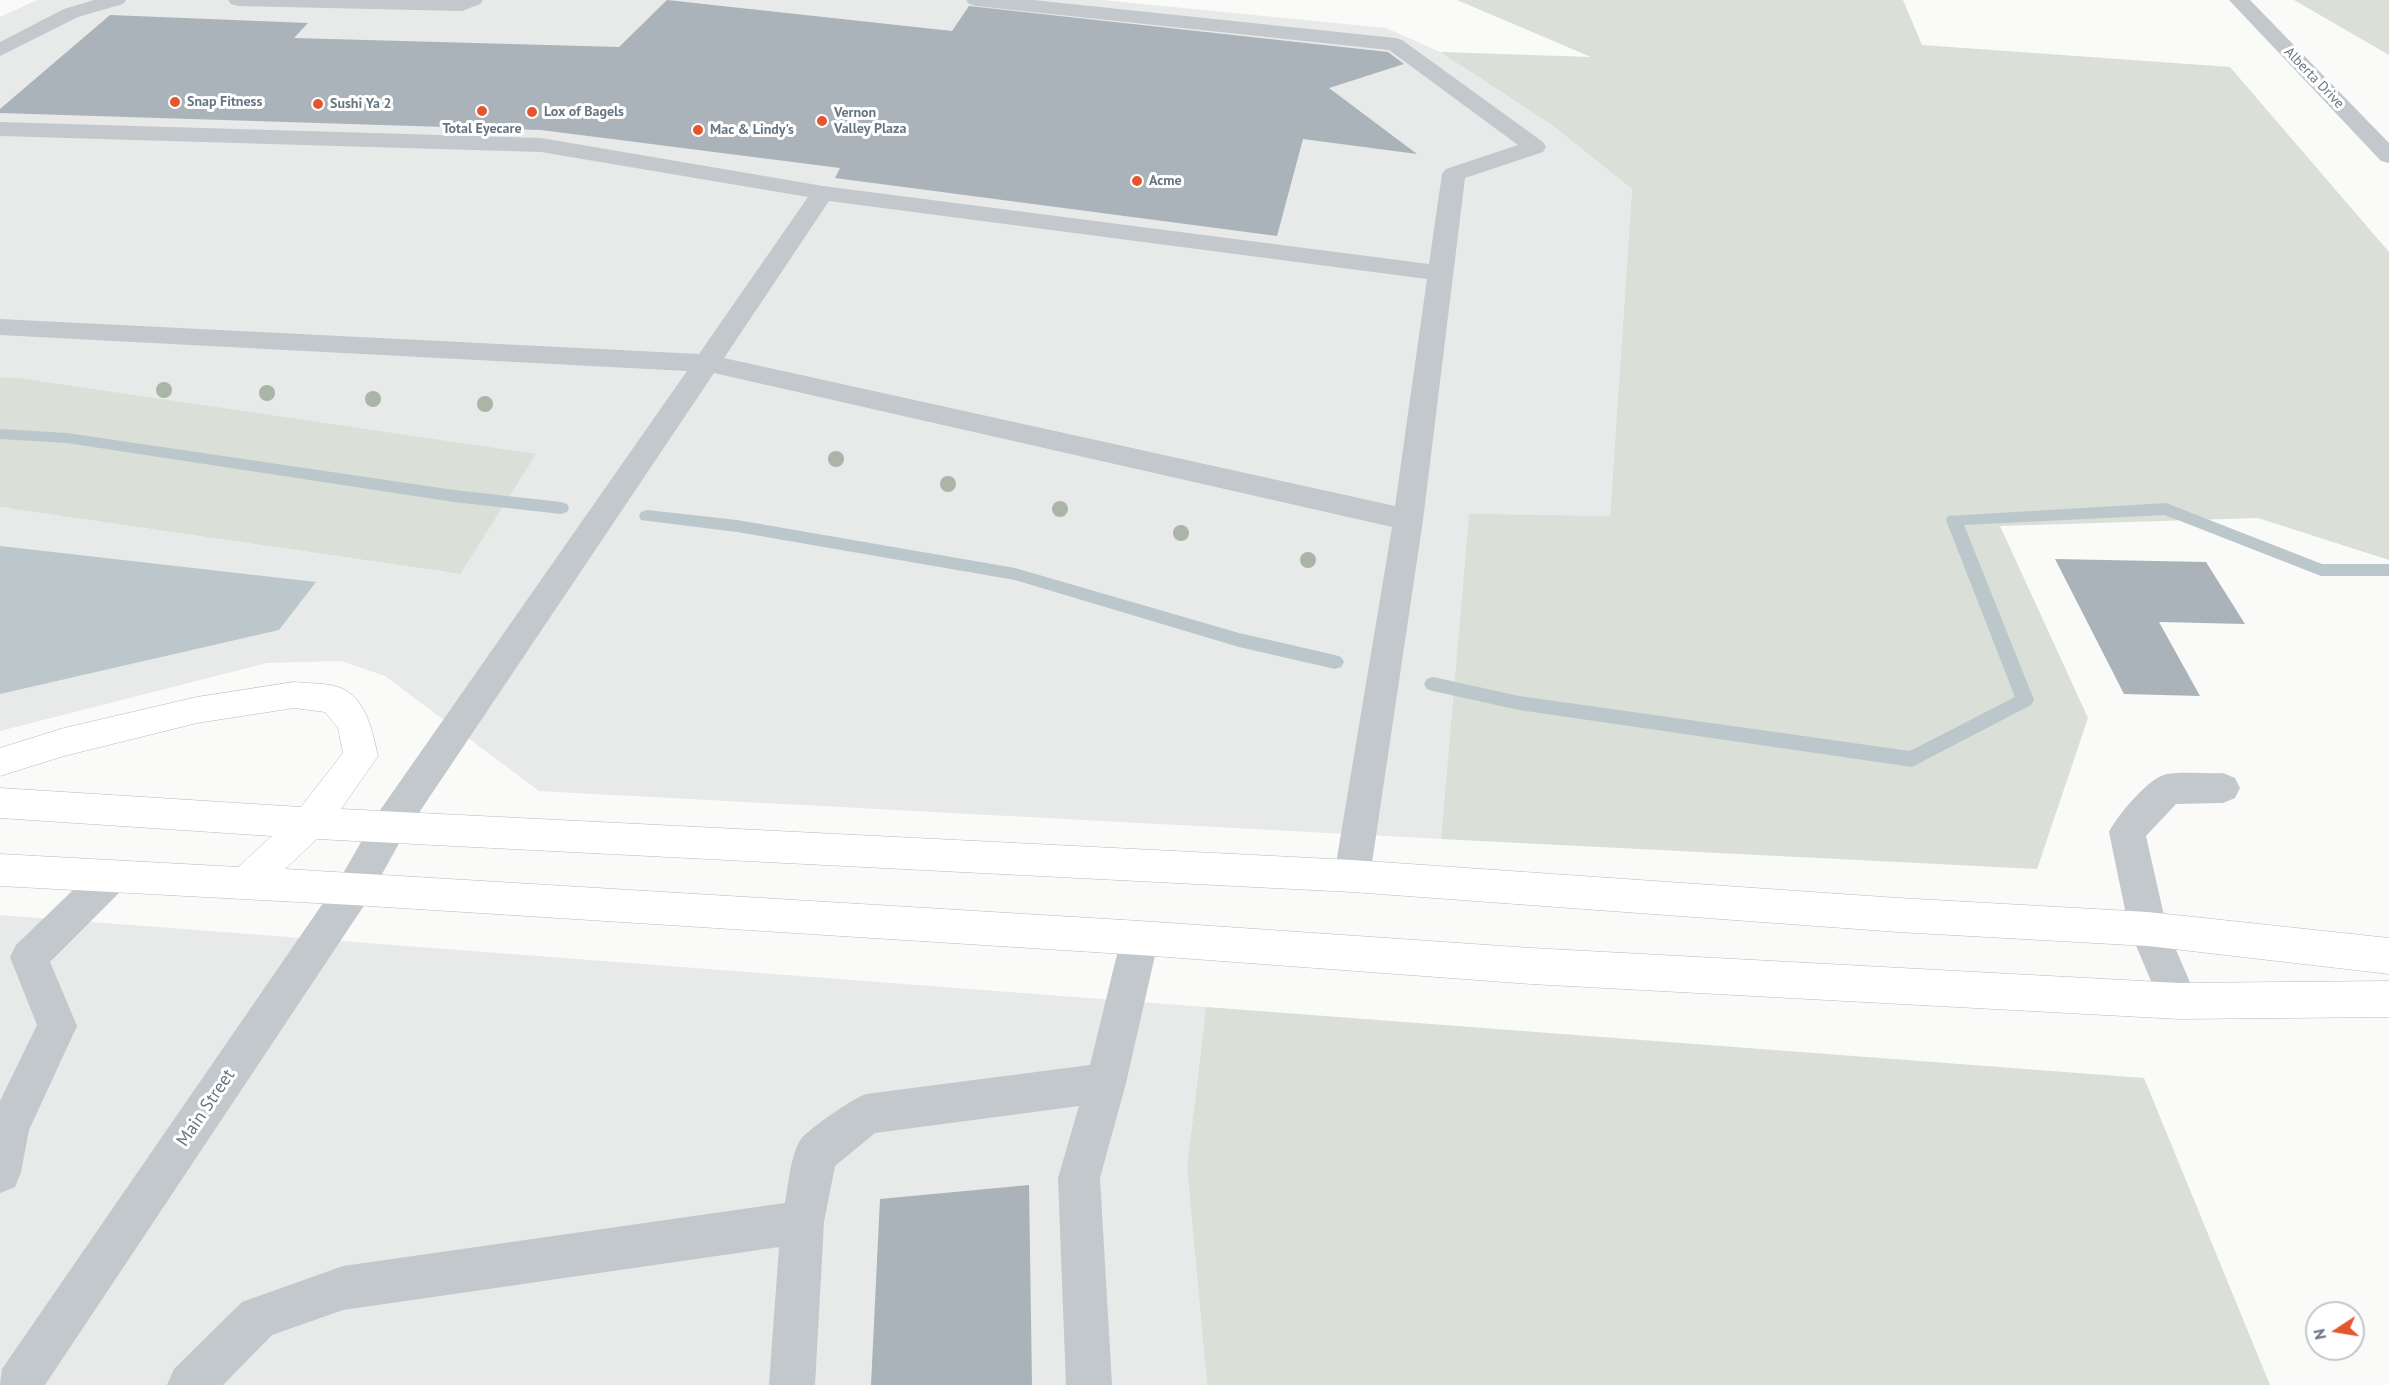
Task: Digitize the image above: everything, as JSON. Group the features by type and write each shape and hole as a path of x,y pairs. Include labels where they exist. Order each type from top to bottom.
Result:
{"main road":[{"path":"0,762 64,742 197,710 294,695 335,700 354,723 361,756 310,823 244,884"},
{"path":"0,803 310,823 1352,876 1898,915 2148,929 2389,956"},
{"path":"0,870 354,889 1140,938 1531,966 2180,1001 2389,999"}],"street":[{"path":"0,50 71,13 116,0"},
{"path":"238,0 462,5 473,0"},
{"path":"976,0 1395,44 1535,147 1454,174 1408,520 1352,876"},
{"name":"Alberta Drive","path":"2239,0 2389,156"},
{"path":"0,129 542,145 823,193 1440,273"},
{"name":"Main Street","path":"18,1385 354,889 389,827 823,193"},
{"path":"0,327 706,363 1408,520"},
{"path":"2180,1001 2148,929 2127,832 2167,789 2223,788"},
{"path":"0,1172 9,1127 57,1026 29,957 111,877"},
{"path":"1089,1385 1079,1178 1106,1083 1140,938"},
{"path":"792,1385 802,1222 816,1154 866,1114 1106,1083"},
{"path":"190,1385 258,1318 343,1288 802,1222"}],"shaded area":[{"path":"37,0 1102,0 1386,28 1440,52 1552,125 1632,189 1610,516 1469,515 1441,839 539,791 385,676 341,661 267,663 0,731 0,507 459,574 18,378 0,377 0,17"},
{"path":"1457,0 1903,0 1922,45 2230,67 2389,252 2389,560 2258,518 2000,526 2088,718 2037,869 1441,839 1469,514 1610,516 1632,189 1552,125 1440,52 1591,57"},
{"path":"2294,0 2389,0 2389,55"},
{"path":"0,377 536,454 460,574 0,507"},
{"path":"0,546 316,582 279,630 0,694"},
{"path":"0,915 1206,1007 1187,1168 1207,1385 0,1385"},
{"path":"1206,1007 2144,1078 2270,1385 1207,1385 1187,1168"}],"building":[{"name":"Vernon Valley Plaza","path":"667,0 952,31 969,6 1388,52 1404,64 1329,88 1417,154 1303,139 1277,236 835,178 840,168 541,130 0,113 0,109 110,15 308,23 294,38 619,47"},
{"path":"2055,559 2206,562 2245,624 2159,622 2200,696 2124,694"},
{"path":"1029,1185 1032,1385 871,1385 880,1199"}],"waterway":[{"path":"0,434 67,438 454,496 561,508"},
{"path":"1433,684 1519,703 1912,759 2025,700 1954,520 2166,509 2321,570 2389,570"},
{"path":"647,516 737,526 1015,574 1239,640 1335,662"}],"place":[{"name":"Snap Fitness","path":"175,102"},
{"name":"Sushi Ya 2","path":"318,104"},
{"name":"Total Eyecare","path":"482,111"},
{"name":"Lox of Bagels","path":"532,112"},
{"name":"Vernon Valley Plaza","path":"822,121"},
{"name":"Mac & Lindy's","path":"698,130"},
{"name":"Acme","path":"1137,181"}]}
